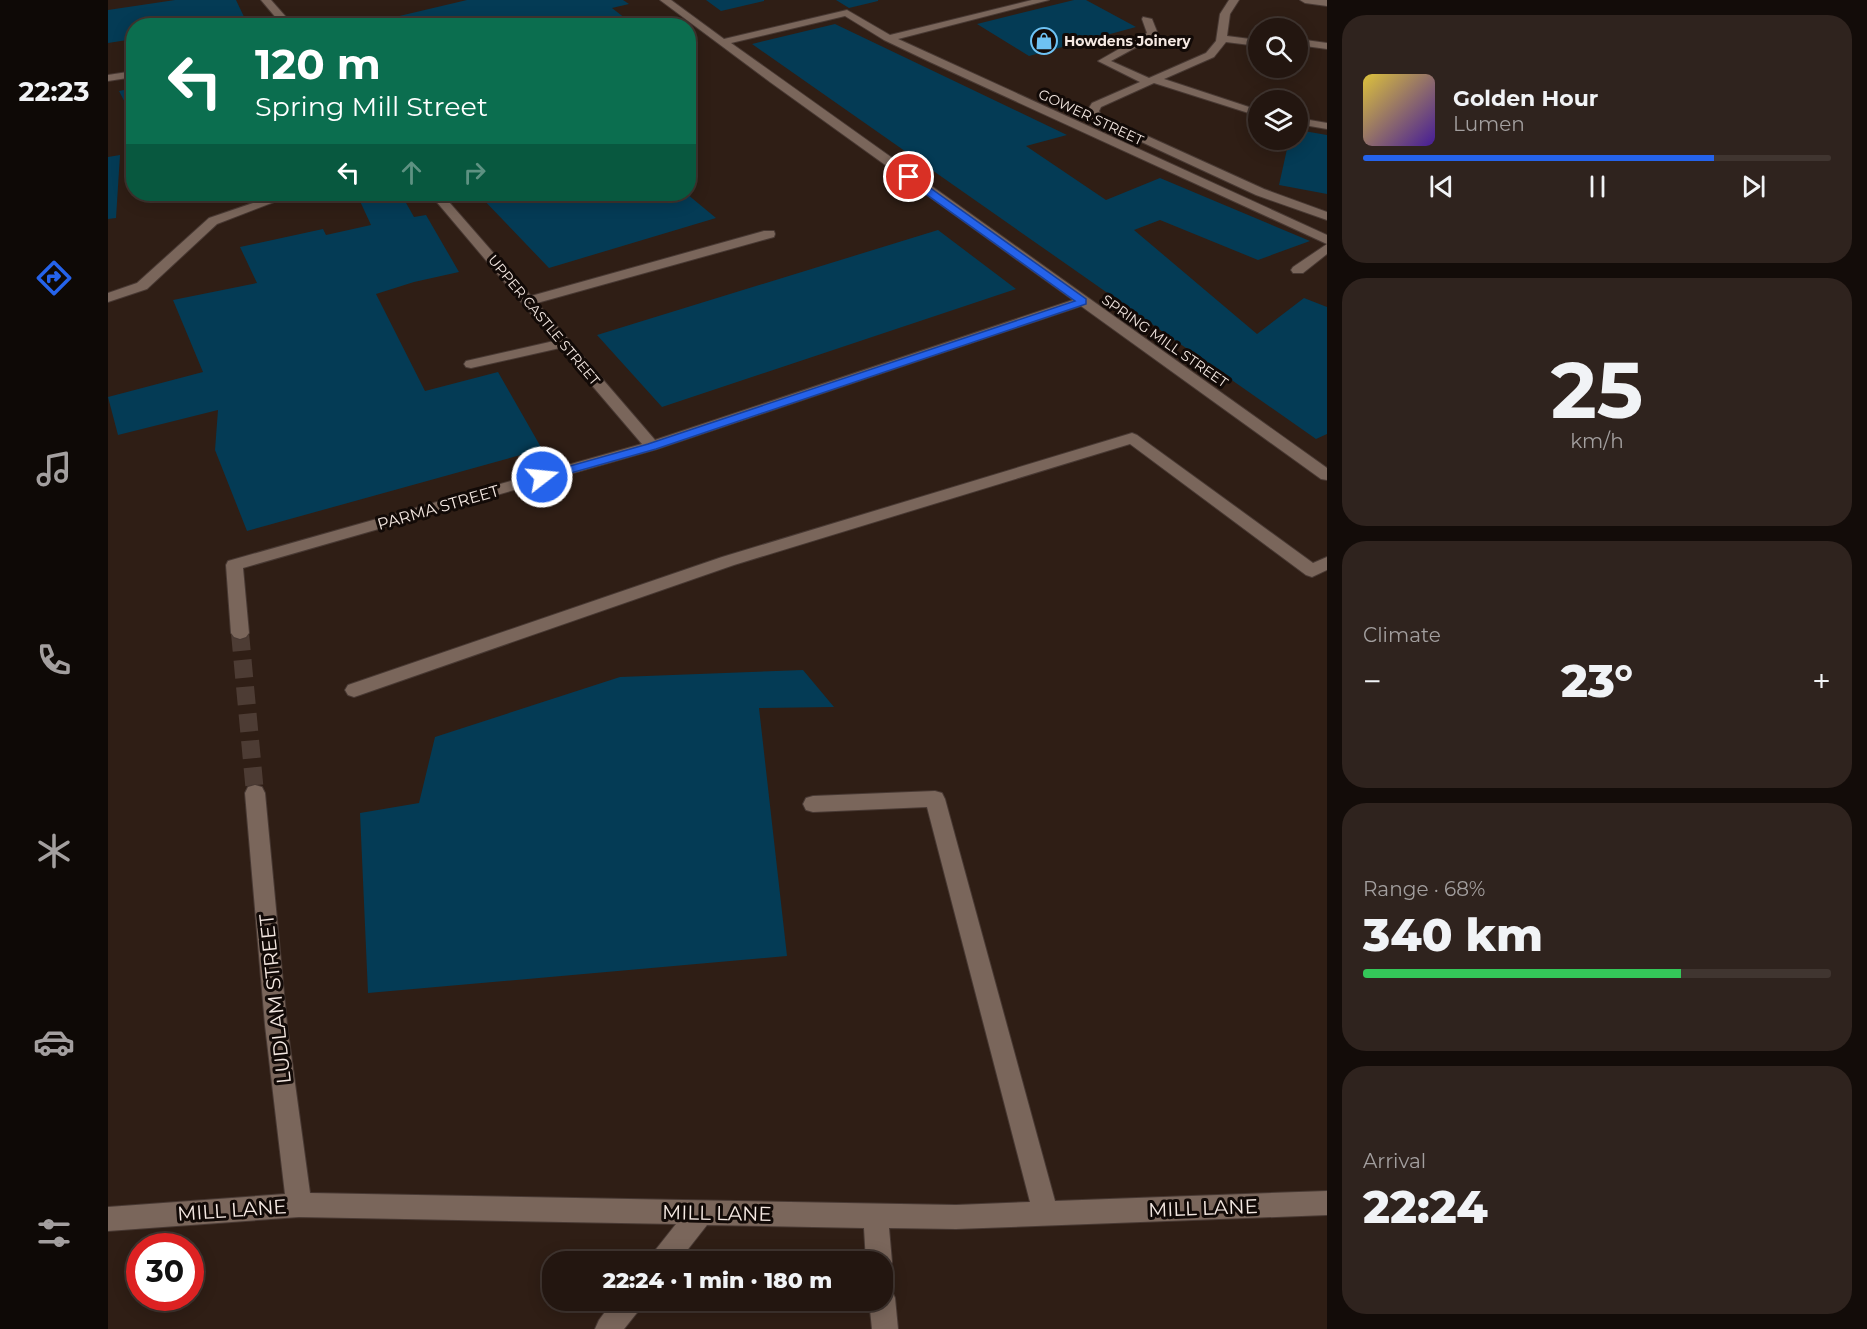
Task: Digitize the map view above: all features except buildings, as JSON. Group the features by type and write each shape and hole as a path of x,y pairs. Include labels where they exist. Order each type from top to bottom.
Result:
{"street":[{"path":"266,0 282,18"},
{"name":"SPRING MILL STREET","path":"665,0 690,18"},
{"path":"888,38 1044,0"},
{"path":"1234,0 1225,14 1221,38 1210,55 1096,105 1093,111 1096,117 1260,192 1327,216"},
{"path":"1305,0 1327,3"},
{"name":"GOWER STREET","path":"723,42 847,13 888,38 1327,240"},
{"path":"1146,19 1153,34 1103,61 1153,81 1248,110"},
{"name":"SPRING MILL STREET","path":"696,22 1327,475"},
{"path":"1221,38 1248,42"},
{"path":"1308,43 1327,46"},
{"path":"108,78 126,75"},
{"path":"1308,123 1327,126"},
{"path":"108,298 142,286 213,221 269,201"},
{"name":"UPPER CASTLE STREET","path":"442,201 652,446"},
{"path":"528,301 770,234"},
{"path":"1298,270 1327,248"},
{"name":"PARMA STREET","path":"240,633 234,564 652,446 1082,301"},
{"path":"471,363 563,343"},
{"path":"354,690 728,561 1132,438 1312,571 1327,563"},
{"name":"LUDLAM STREET","path":"255,794 276,1025 299,1205"},
{"path":"813,804 936,799 1046,1214"},
{"name":"MILL LANE","path":"108,1219 299,1205 956,1217 1327,1203"},
{"path":"671,1251 702,1212"},
{"path":"875,1216 878,1251"},
{"path":"608,1329 622,1311"},
{"path":"883,1311 885,1329"}],"tunnel":[{"path":"240,633 255,793"}],"place":[{"name":"Howdens Joinery","path":"1044,41"}],"route":[{"path":"542,477 652,446 1082,301 909,177"}]}
